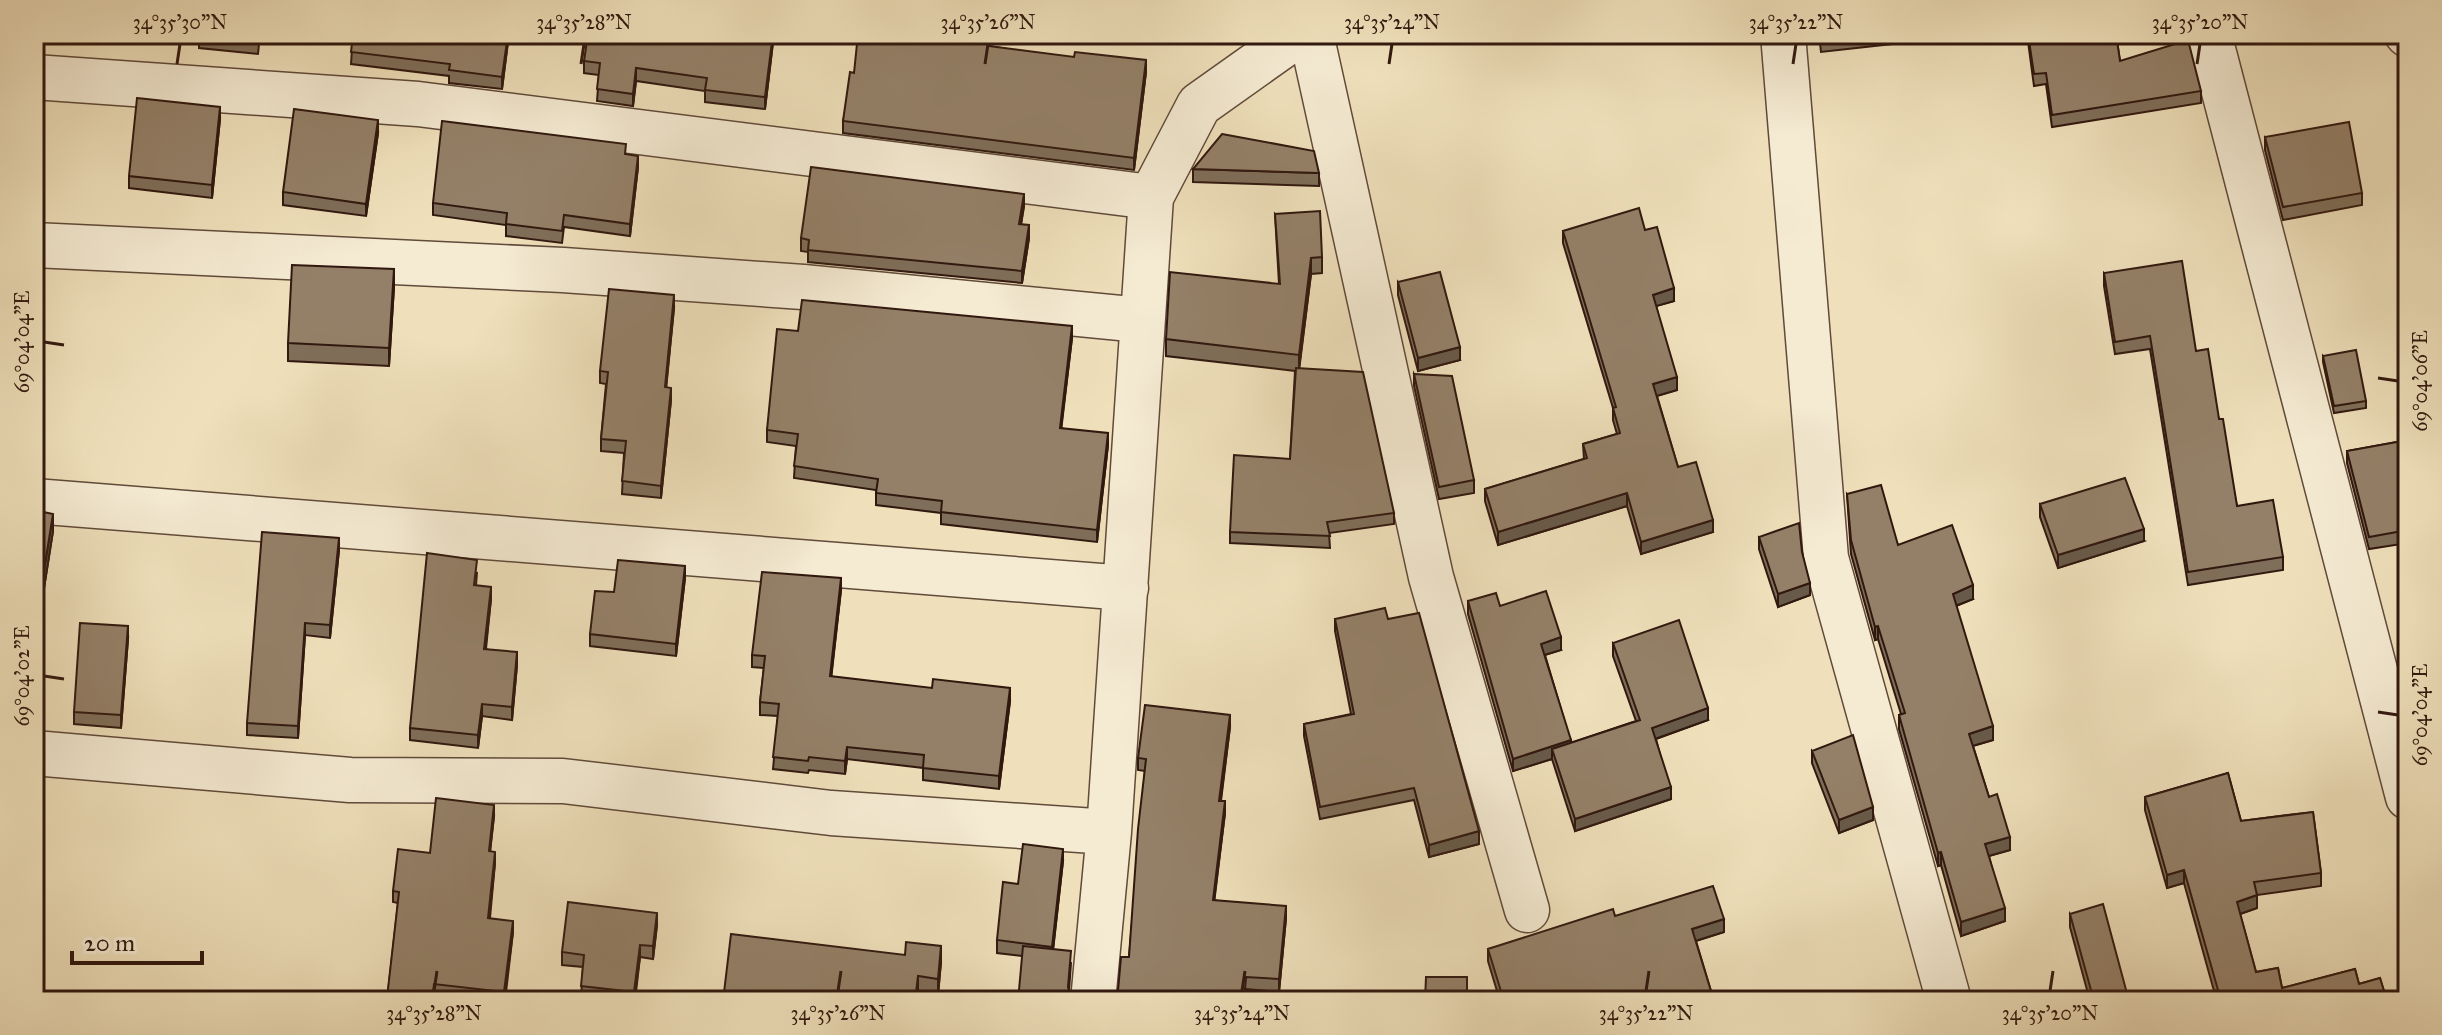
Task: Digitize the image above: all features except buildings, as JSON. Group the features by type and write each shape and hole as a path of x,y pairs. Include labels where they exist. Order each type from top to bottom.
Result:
{"street":[{"path":"1093,1001 1109,832 1151,197 1199,105 1299,34"},
{"path":"1311,34 1431,577 1527,910"},
{"path":"1783,34 1826,558 1949,1001"},
{"path":"2209,34 2408,797"},
{"path":"34,77 418,104 1151,197"},
{"path":"34,245 653,276 803,287 1141,320"},
{"path":"34,501 1126,588"},
{"path":"34,753 350,780 563,781 831,813 1109,832"}]}
